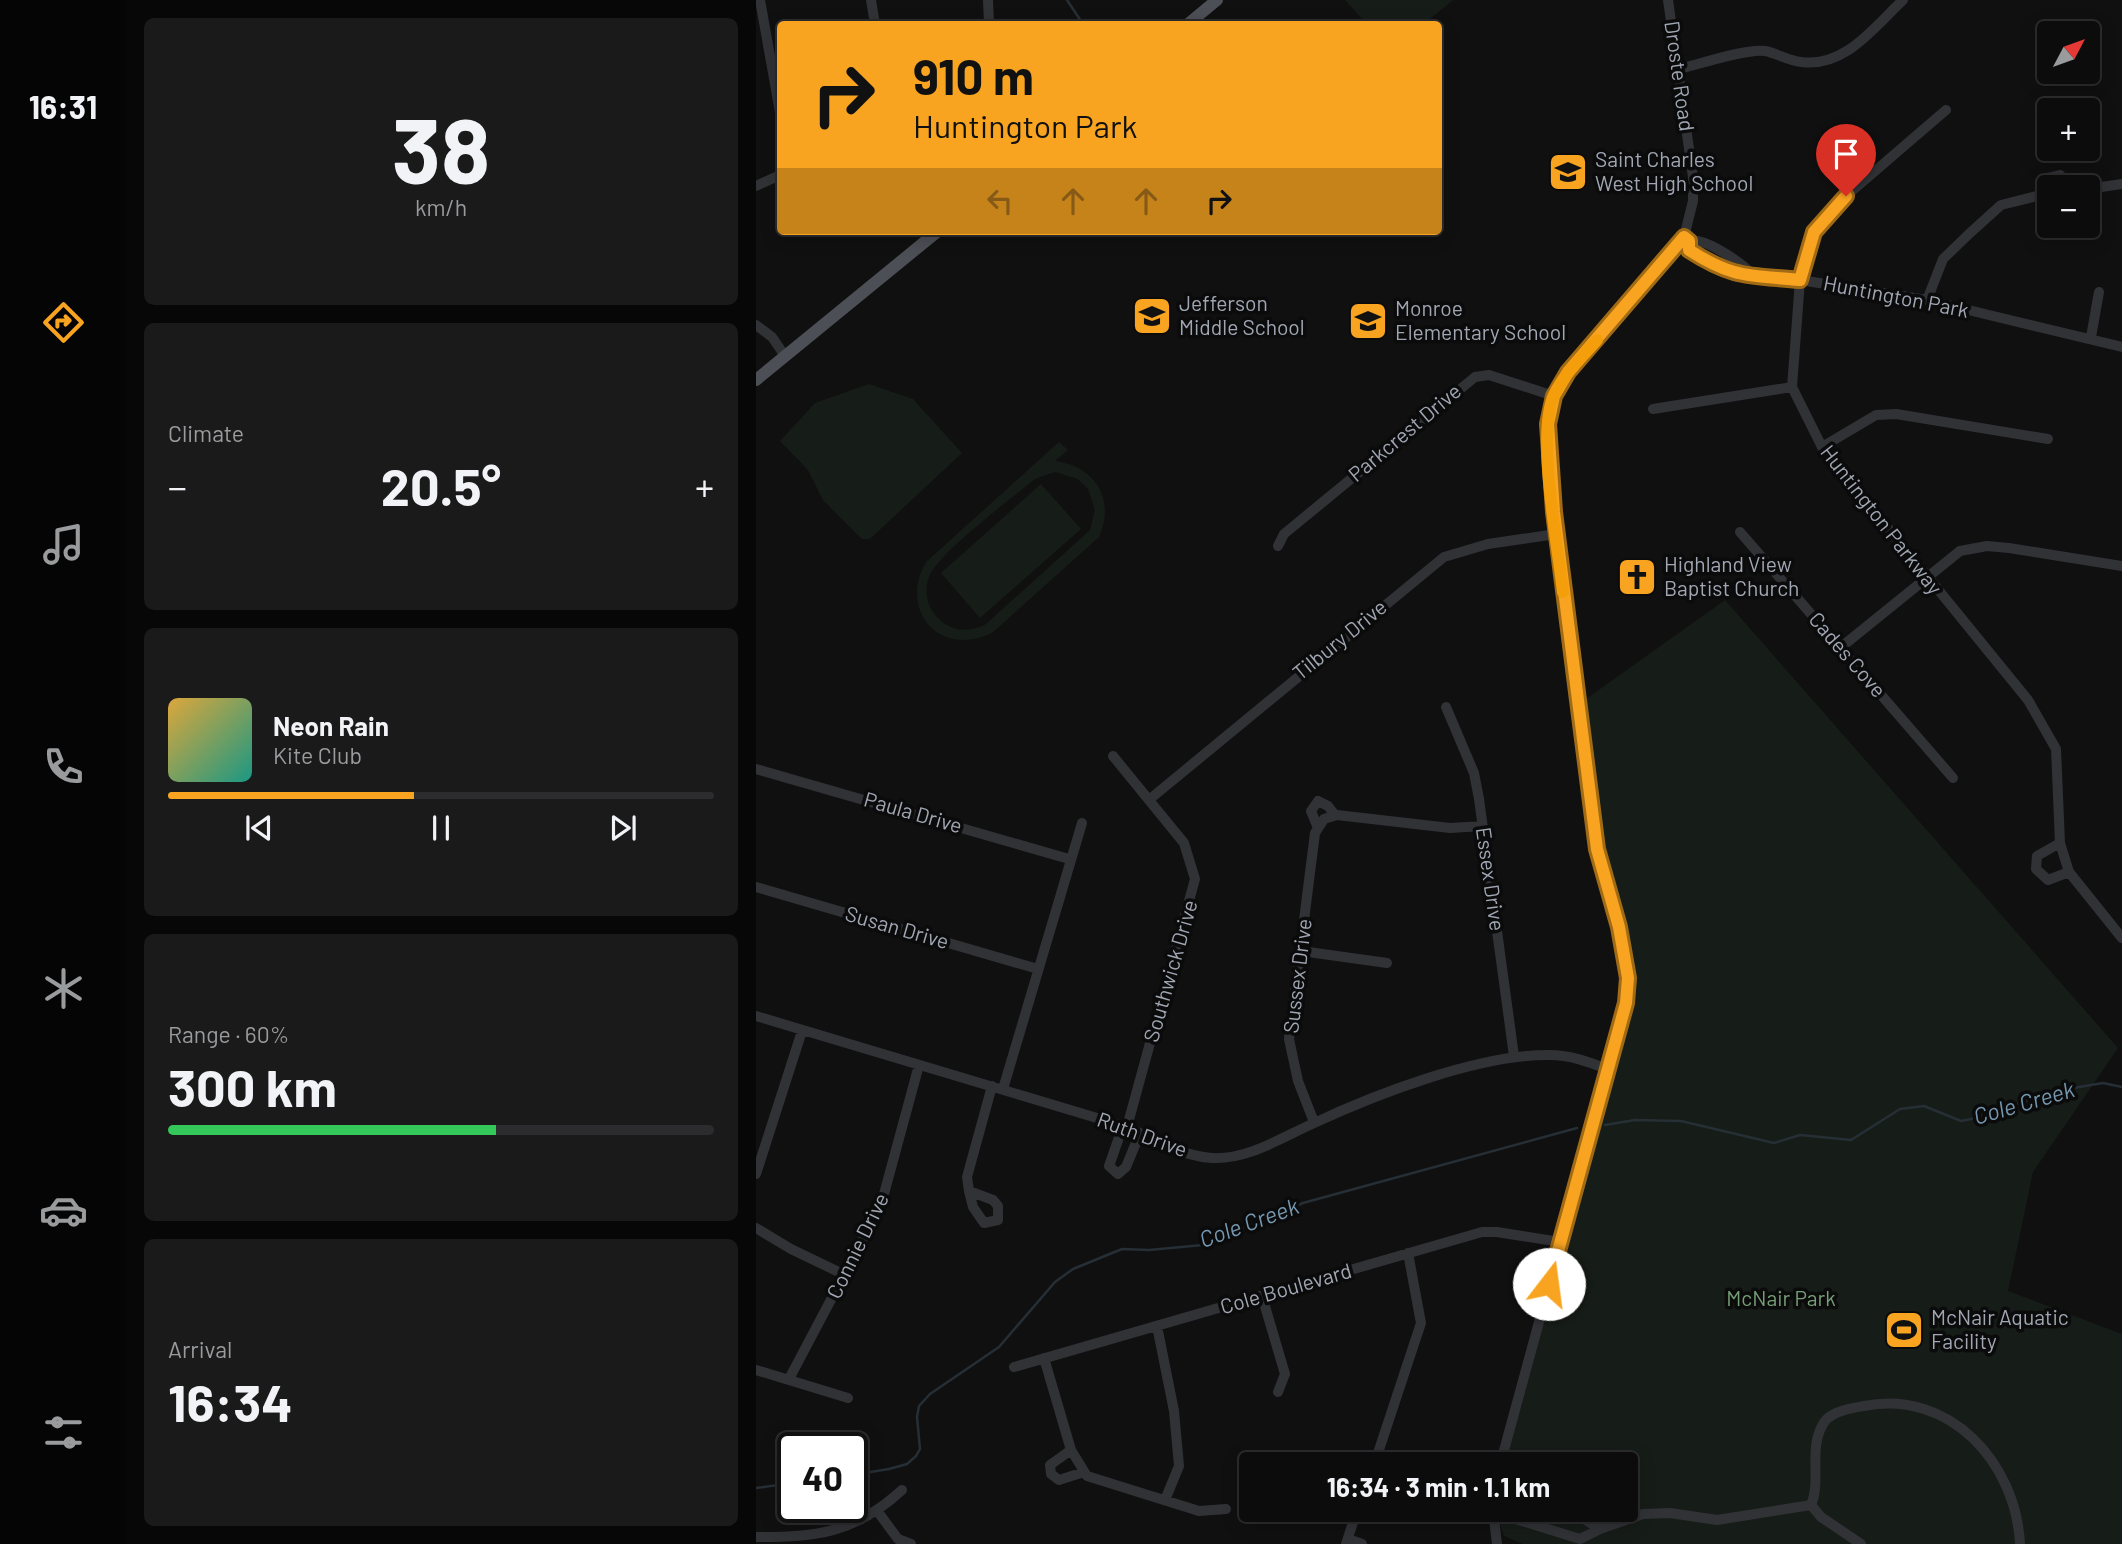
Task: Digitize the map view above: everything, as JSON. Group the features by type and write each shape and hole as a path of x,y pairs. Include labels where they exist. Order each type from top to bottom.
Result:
{"main road":[{"path":"1192,21 1217,0"},
{"path":"756,380 932,235"}],"street":[{"path":"760,0 777,95"},
{"path":"871,0 874,21"},
{"path":"988,0 989,21"},
{"name":"Droste Road","path":"1668,0 1680,69 1693,189 1686,239"},
{"path":"1680,69 1764,50 1796,62 1815,64 1831,61 1848,51 1903,0"},
{"path":"1653,409 1792,387 1800,280 1805,256 1821,222 1945,110"},
{"path":"756,186 777,176"},
{"path":"2100,187 2122,184"},
{"path":"1927,300 1943,259 1970,233 2001,205 2037,196"},
{"path":"1503,1452 1626,1003 1628,978 1619,927 1597,849 1556,534 1548,424 1554,396 1568,372 1686,239 1701,241 1736,260 1754,276"},
{"name":"Huntington Park","path":"1686,239 1689,250 1713,265 1741,276 1800,280 1927,300 2091,337 2122,347"},
{"path":"2091,337 2099,292"},
{"path":"756,325 772,337 785,356"},
{"name":"Parkcrest Drive","path":"1278,546 1284,534 1475,377 1489,374 1554,396"},
{"name":"Huntington Parkway","path":"1792,387 1822,447 2028,700 2056,749 2060,843 2068,872 2122,938"},
{"path":"1822,447 1875,415 1896,414 2048,439"},
{"name":"Cades Cove","path":"1741,532 1953,778"},
{"name":"Tilbury Drive","path":"1150,799 1444,557 1488,544 1556,534"},
{"path":"1840,648 1960,551 1987,546 2122,566"},
{"name":"Essex Drive","path":"1446,706 1474,773 1514,1056"},
{"name":"Southwick Drive","path":"1113,756 1184,843 1195,879 1125,1126 1109,1166 1118,1174 1126,1167 1140,1133"},
{"name":"Paula Drive","path":"756,769 1069,859"},
{"name":"Sussex Drive","path":"1314,1122 1298,1081 1289,1039 1318,828 1311,811 1318,802 1328,806 1335,816 1450,828 1483,825"},
{"path":"1318,828 1324,819 1335,816"},
{"path":"1003,1089 1069,859 1082,823"},
{"path":"2060,843 2037,856 2036,869 2048,880 2068,872"},
{"name":"Susan Drive","path":"756,887 1038,969"},
{"path":"1301,951 1388,963"},
{"name":"Ruth Drive","path":"756,1016 1125,1126 1175,1149 1213,1158 1267,1146 1314,1122 1425,1080 1514,1056 1553,1055 1607,1069"},
{"path":"756,1174 803,1031"},
{"name":"Connie Drive","path":"789,1379 881,1205 919,1065"},
{"path":"969,1191 967,1177 992,1086"},
{"path":"756,1228 791,1250 845,1275"},
{"name":"Cole Boulevard","path":"1014,1367 1490,1231 1560,1242"},
{"path":"1378,1452 1421,1323 1408,1253"},
{"path":"1262,1296 1285,1374 1279,1392"},
{"path":"1157,1326 1174,1411 1179,1466 1165,1500"},
{"path":"1044,1358 1070,1450 1087,1476 1199,1511 1226,1509"},
{"path":"756,1370 848,1398"},
{"path":"1811,1505 1816,1493 1818,1437 1826,1419 1848,1409 1874,1404 1908,1405 1940,1414 1972,1435 1998,1466 2019,1523 2020,1544"},
{"path":"1070,1450 1050,1465 1051,1474 1059,1480 1084,1472"},
{"path":"759,1539 832,1532 855,1525 878,1513 902,1490"},
{"path":"1527,1522 1580,1539 1643,1514 1670,1513 1717,1520 1811,1505"},
{"path":"1811,1505 1821,1517 1861,1544"},
{"path":"878,1513 898,1539 911,1544"},
{"path":"1353,1522 1347,1541 1362,1544"},
{"path":"1494,1522 1497,1544"},
{"path":"1589,1522 1600,1529"}],"green space":[{"path":"1345,0 1453,0 1428,21 1364,21"},
{"path":"869,384 913,399 962,453 870,539 862,539 823,500 808,470 780,441 815,403"},
{"path":"1059,442 1068,450 1055,461 1069,464 1091,477 1103,498 1104,523 1099,537 992,633 973,639 956,639 941,634 929,625 921,613 917,597 919,580 926,562","holes":["1055,472 1078,479 1088,489 1095,510 1090,530 986,624 957,629 946,625 937,617 928,601 927,583 935,567 946,555 976,526 1035,479"]},
{"path":"1041,484 1081,529 980,618 941,573"},
{"name":"McNair Park","path":"1725,600 2118,1048 2033,1172 2008,1291 2122,1334 2122,1544 1523,1544 1504,1536 1499,1522 1638,1522 1638,1452 1508,1452 1628,978 1597,849 1579,704"}],"waterway":[{"path":"1067,0 1081,21"},
{"name":"Cole Creek","path":"1605,1125 1635,1120 1681,1121 1774,1143 1800,1135 1851,1140 1900,1109 1924,1106 1961,1121 1986,1116 2049,1092 2103,1083 2122,1087"},
{"name":"Cole Creek","path":"868,1472 907,1464 916,1456 920,1449 917,1417 919,1406 930,1394 999,1347 1055,1282 1073,1269 1122,1249 1149,1250 1203,1245 1303,1203 1577,1128"},
{"name":"Cole Creek","path":"756,1488 777,1485"}],"slow traffic":[{"path":"1563,592 1548,424 1554,396 1568,372 1597,340"}],"place":[{"name":"Saint Charles West High School","path":"1568,172"},
{"name":"Jefferson Middle School","path":"1152,316"},
{"name":"Monroe Elementary School","path":"1368,321"},
{"name":"Highland View Baptist Church","path":"1637,577"},
{"name":"McNair Aquatic Facility","path":"1904,1330"}],"route":[{"path":"1549,1284 1626,1003 1628,978 1619,927 1597,849 1556,534 1548,443 1548,424 1554,396 1568,372 1684,237 1689,241 1689,250 1727,272 1741,276 1800,280 1814,232 1846,196"}]}
